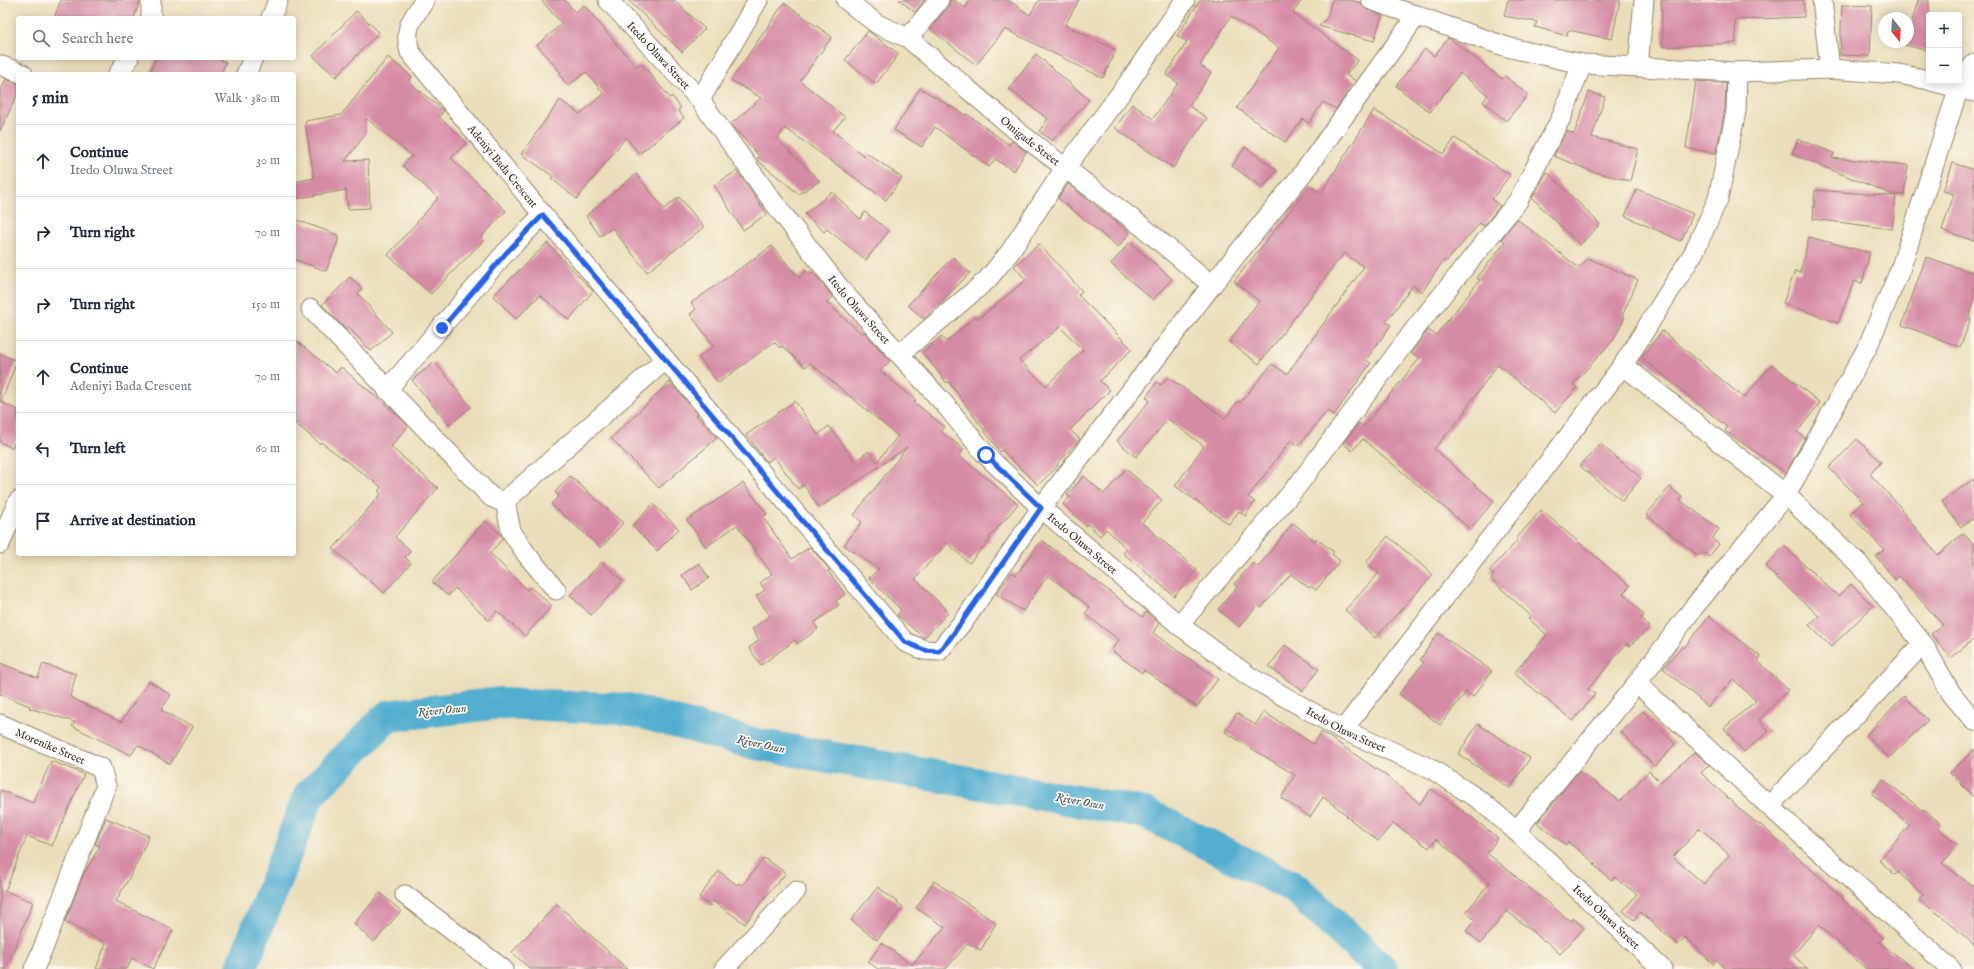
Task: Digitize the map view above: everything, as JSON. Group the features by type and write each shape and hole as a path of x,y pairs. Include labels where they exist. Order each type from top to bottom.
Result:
{"street":[{"path":"151,0 151,16"},
{"path":"272,16 278,0"},
{"name":"Adeniyi Bada Crescent","path":"425,0 406,31 410,52 543,215 905,642 924,650 939,651 949,640 1041,508"},
{"name":"Itedo Oluwa Street","path":"608,0 700,100 771,199 843,292 900,354 986,455 1041,508 1179,625 1250,677 1343,730 1430,768 1481,801 1516,831 1662,969"},
{"path":"700,100 758,0"},
{"name":"Omigade Street","path":"846,0 877,24 908,38 1065,168 1144,228 1212,285"},
{"path":"908,38 939,0"},
{"path":"900,354 987,280 1010,252 1065,168 1130,82 1185,0"},
{"path":"1371,0 1417,14 1507,47 1582,64 1737,72 1830,69 1899,74 1926,80"},
{"path":"1638,67 1644,0"},
{"path":"1822,0 1830,69"},
{"path":"1041,508 1212,285 1303,173 1417,14"},
{"path":"119,72 128,60"},
{"path":"247,72 252,60"},
{"path":"1179,625 1298,485 1418,325 1518,201 1562,116 1582,64"},
{"path":"1516,831 1637,683 1694,607 1786,495 1867,348 1900,270 1966,90 1974,64"},
{"path":"0,65 18,72"},
{"path":"1343,730 1623,365 1694,254 1718,199 1736,111 1737,72"},
{"path":"1942,84 1966,90"},
{"path":"387,390 506,253 543,215"},
{"path":"311,309 491,497 498,500 505,501 665,360"},
{"path":"1623,365 1786,495 1858,563 1923,644 1951,693 1974,721"},
{"path":"505,501 510,531 527,555 556,590"},
{"path":"0,544 16,506"},
{"path":"1769,806 1923,644"},
{"path":"1637,683 1769,806 1951,969"},
{"name":"Morenike Street","path":"0,724 101,768 106,786 34,969"},
{"path":"724,969 796,891"},
{"path":"405,895 503,969"}],"building":[{"path":"61,0 140,0 135,16 55,16"},
{"path":"541,0 565,0 575,12 584,5 636,67 641,63 670,98 672,96 681,108 678,110 684,118 639,154 626,137 577,199 551,178 553,176 521,154 560,100 580,114 604,94 586,72 568,86 559,74 561,73 537,45 562,24"},
{"path":"628,0 674,0 705,29 682,52"},
{"path":"899,0 925,0 915,12"},
{"path":"950,0 954,0 965,8 970,0 1008,0 1030,15 1039,0 1079,0 1065,25 1116,50 1103,78 1005,29 976,65 930,29 948,7"},
{"path":"1200,0 1302,0 1293,13 1358,60 1346,75 1356,81 1336,109 1323,102 1309,123 1303,119 1285,142 1237,108 1279,48 1231,16 1200,65 1211,73 1189,106 1207,118 1173,168 1115,128 1132,104 1153,119 1178,83 1166,75 1187,42 1177,36"},
{"path":"1332,0 1350,0 1361,3 1367,10 1382,15 1374,41 1319,26 1327,18"},
{"path":"1508,0 1620,0 1612,39 1568,30 1567,36 1535,27 1537,22 1504,16"},
{"path":"1661,0 1804,0 1804,17 1735,20 1736,43 1663,47"},
{"path":"1918,0 1929,0 1929,12 1926,12 1926,50 1914,47 1914,14"},
{"path":"784,3 832,37 800,81 845,117 833,131 864,156 867,153 902,178 886,200 785,128 777,139 820,181 799,194 756,159 760,157 731,124 761,98 731,80"},
{"path":"1842,5 1872,6 1870,56 1840,55"},
{"path":"356,11 379,32 336,77 313,56"},
{"path":"868,31 899,54 876,84 845,60"},
{"path":"1448,38 1502,79 1505,76 1528,95 1506,121 1483,102 1488,95 1460,73 1430,112 1396,86 1425,49 1434,56"},
{"path":"1036,54 1089,100 1052,141 1039,131 1048,119 1009,89"},
{"path":"388,57 412,77 409,82 444,111 439,117 467,142 451,158 506,211 481,237 484,240 431,294 388,255 438,198 403,166 410,157 413,157 366,118 366,134 345,161 368,160 370,208 348,209 346,190 296,199 296,182 314,178 305,121 341,115"},
{"path":"155,60 220,60 226,62 222,72 150,72"},
{"path":"6,79 16,83 16,97 0,131 0,92"},
{"path":"1696,81 1726,83 1725,110 1716,153 1686,148"},
{"path":"920,88 965,115 967,114 1009,145 1012,141 1026,152 1014,171 995,159 989,167 935,127 922,147 894,130"},
{"path":"1589,92 1605,97 1592,137 1638,149 1630,181 1591,171 1554,156 1566,131 1574,134"},
{"path":"1374,110 1444,154 1455,138 1510,175 1492,199 1500,206 1484,226 1480,223 1447,261 1444,260 1422,292 1413,285 1386,322 1391,325 1366,360 1371,363 1334,415 1328,410 1298,446 1291,440 1248,497 1255,502 1245,516 1239,511 1229,524 1175,486 1204,446 1168,419 1136,457 1117,441 1150,400 1146,397 1157,382 1161,385 1168,377 1225,418 1238,401 1240,403 1272,364 1287,374 1364,267 1344,253 1259,364 1229,342 1259,301 1234,281 1310,186 1321,193"},
{"path":"1798,139 1834,153 1832,158 1908,165 1904,195 1891,194 1792,154"},
{"path":"1245,147 1277,170 1263,188 1232,166"},
{"path":"1953,163 1974,170 1974,241 1942,230 1954,194 1943,191"},
{"path":"737,171 767,214 743,230 714,185"},
{"path":"1547,172 1600,224 1580,245 1532,198"},
{"path":"636,174 664,209 679,197 704,227 647,272 612,228 600,236 586,216"},
{"path":"1068,184 1130,233 1118,247 1058,198"},
{"path":"1637,189 1693,214 1681,241 1625,216"},
{"path":"1815,190 1896,196 1892,229 1813,219"},
{"path":"832,192 860,219 865,212 889,231 866,260 827,229 824,232 805,214"},
{"path":"1517,219 1579,268 1588,258 1638,280 1622,316 1625,317 1614,339 1573,384 1577,388 1555,413 1498,364 1465,410 1466,411 1434,449 1494,501 1470,529 1363,439 1352,451 1343,443 1359,423 1363,427 1420,358 1411,353 1428,330 1436,335 1480,280 1477,278 1505,242 1501,239"},
{"path":"296,220 338,235 338,241 326,271 296,260"},
{"path":"1809,237 1870,253 1862,283 1854,281 1838,323 1783,303 1795,271 1800,273"},
{"path":"1130,242 1172,279 1153,300 1111,264"},
{"path":"547,243 593,291 569,320 540,295 516,319 493,296"},
{"path":"1039,244 1082,291 1078,295 1132,349 1100,381 1110,390 1070,430 1080,439 1057,464 1058,466 1038,485 1002,450 1000,452 949,382 947,383 922,352 942,336 946,342 976,316 978,319 1026,280 1014,266","holes":["1060,327 1083,350 1046,386 1019,360"]},
{"path":"772,246 799,278 806,271 809,275 813,272 833,297 826,302 862,334 864,332 890,361 880,371 916,400 914,402 945,427 941,432 964,449 959,456 1018,504 989,538 991,539 969,563 947,543 915,579 949,612 924,638 897,615 901,610 869,578 879,569 844,545 862,522 854,515 907,447 819,508 804,485 798,489 774,457 767,462 746,435 795,401 818,435 829,426 855,461 869,451 877,462 898,436 810,363 805,367 782,346 780,348 774,342 718,383 699,357 714,346 690,314 696,309 691,303"},
{"path":"953,257 970,273 924,319 908,305"},
{"path":"1926,257 1974,273 1974,302 1969,318 1971,319 1960,347 1902,325"},
{"path":"350,277 362,289 358,294 392,332 371,351 348,327 346,330 322,305"},
{"path":"1662,331 1744,398 1772,364 1820,403 1797,432 1805,438 1786,473 1725,431 1727,427 1641,357"},
{"path":"296,341 336,373 341,367 394,412 408,426 391,447 438,488 395,537 411,551 405,557 411,563 384,593 333,549 381,494 378,491 381,487 321,442 320,444 296,424"},
{"path":"0,354 16,361 1,402 16,409 16,440 12,448 0,442"},
{"path":"435,362 471,407 449,425 412,380"},
{"path":"670,382 698,414 696,415 717,438 659,488 611,438"},
{"path":"1857,439 1881,462 1870,474 1902,509 1901,510 1938,555 1963,533 1974,545 1974,639 1951,658 1931,634 1943,625 1899,576 1895,580 1876,556 1884,550 1850,514 1863,502 1829,468"},
{"path":"1600,444 1641,478 1622,501 1580,466"},
{"path":"1126,469 1162,500 1142,523 1197,570 1174,596 1123,553 1127,549 1106,529 1100,536 1088,524 1086,526 1063,504 1070,497 1067,495 1084,476 1104,494"},
{"path":"570,476 623,523 601,548 551,504 559,496 555,492"},
{"path":"1974,479 1974,518 1960,527 1942,501"},
{"path":"743,483 767,514 763,517 792,559 810,547 830,570 828,571 845,594 836,601 839,605 814,623 818,629 797,644 795,640 761,665 749,648 759,640 752,629 770,616 756,596 765,590 760,583 772,574 737,525 706,547 687,520"},
{"path":"1670,487 1682,497 1680,500 1719,529 1712,539 1719,544 1709,557 1702,551 1699,556 1646,515"},
{"path":"653,504 679,529 657,551 632,526"},
{"path":"1541,510 1630,586 1623,593 1644,615 1641,618 1650,627 1630,646 1627,643 1588,689 1595,694 1573,721 1514,673 1547,635 1528,618 1531,616 1491,579 1494,575 1489,571 1518,540 1516,539"},
{"path":"485,521 500,533 503,538 490,553 527,590 530,587 552,606 525,636 497,611 488,620 455,588 448,596 432,582"},
{"path":"1293,523 1315,541 1317,539 1334,552 1332,554 1340,561 1316,590 1311,586 1309,588 1291,574 1261,608 1258,605 1239,627 1218,609 1237,587 1234,584 1253,563 1258,567"},
{"path":"1388,536 1433,575 1375,638 1345,610 1379,573 1366,562"},
{"path":"1042,540 1143,617 1146,612 1159,623 1153,633 1218,679 1197,707 1144,670 1142,673 1111,650 1119,640 1085,614 1090,607 1048,575 1023,611 996,594 1012,572 1016,575"},
{"path":"1784,546 1838,596 1851,584 1873,606 1831,647 1809,625 1819,616 1765,567"},
{"path":"602,562 623,581 591,615 570,595"},
{"path":"699,563 709,578 692,590 682,575"},
{"path":"1709,616 1761,657 1758,661 1788,690 1759,720 1769,731 1744,752 1724,728 1756,701 1733,679 1708,707 1663,668 1682,646 1684,648"},
{"path":"1438,633 1492,671 1473,697 1466,692 1440,725 1399,694 1424,662 1420,660"},
{"path":"1285,645 1319,669 1303,691 1269,667"},
{"path":"0,663 38,678 43,664 76,674 70,697 121,722 149,681 171,695 161,710 192,727 170,764 138,745 131,755 72,726 75,722 29,708 30,706 0,694"},
{"path":"1904,696 1928,720 1889,758 1866,735"},
{"path":"1643,711 1675,744 1655,767 1621,732"},
{"path":"1264,712 1313,744 1322,732 1388,777 1420,804 1431,789 1470,816 1498,838 1487,853 1570,921 1573,918 1584,928 1560,954 1545,940 1544,941 1507,911 1481,943 1466,931 1475,920 1466,912 1490,883 1436,839 1429,848 1393,823 1378,841 1323,797 1310,817 1281,798 1295,775 1225,732 1237,713 1255,725"},
{"path":"1478,724 1530,758 1510,788 1458,754"},
{"path":"1974,749 1974,797 1950,773"},
{"path":"1695,752 1709,765 1701,773 1740,809 1759,825 1760,824 1843,898 1842,899 1883,938 1879,942 1914,969 1866,969 1819,925 1793,955 1808,969 1725,969 1716,960 1713,964 1685,937 1678,945 1640,912 1634,920 1623,911 1637,894 1614,877 1611,880 1594,865 1596,864 1568,842 1566,845 1537,823 1579,771 1620,801 1649,771 1660,782","holes":["1700,828 1729,855 1704,884 1673,857"]},
{"path":"51,761 84,774 52,846 27,836 5,891 33,902 6,969 0,969 0,790 33,803"},
{"path":"1883,779 1923,811 1924,809 1941,824 1938,828 1958,845 1942,863 1974,887 1974,945 1944,918 1919,900 1923,895 1898,872 1895,875 1879,860 1910,825 1872,794"},
{"path":"106,818 149,836 133,871 116,901 173,930 153,969 132,958 127,969 96,969 106,943 65,922 82,877 100,846 95,844"},
{"path":"764,858 786,873 765,897 745,924 713,901 710,906 699,897 719,871 737,885 739,883 742,885"},
{"path":"934,881 996,923 981,950 968,943 946,969 878,969 868,962 882,943 912,965 945,927 916,908"},
{"path":"878,887 903,907 877,940 851,920"},
{"path":"380,893 401,911 374,942 354,924"},
{"path":"557,904 627,969 530,969 512,952"}],"waterway":[{"name":"River Osun","path":"241,969 309,795 388,716 501,703 627,709 756,744 1145,813 1295,888 1382,969"}],"route":[{"path":"442,328 506,253 543,215 905,642 924,650 939,651 949,640 966,618 1041,508 986,455"}]}
